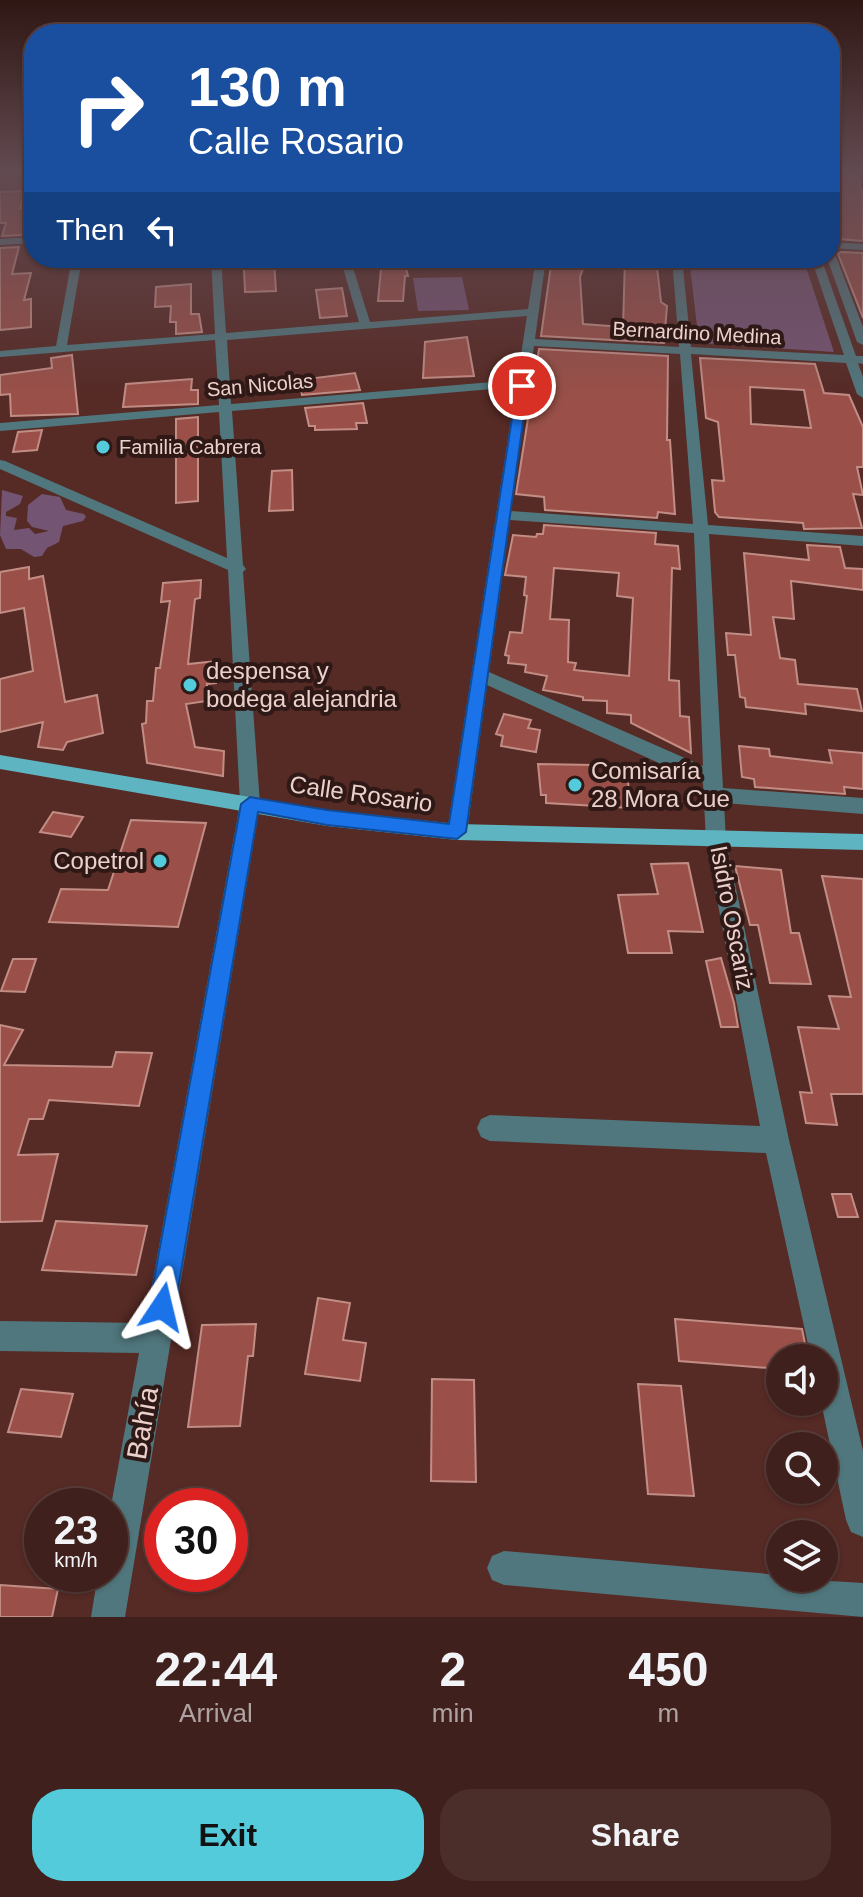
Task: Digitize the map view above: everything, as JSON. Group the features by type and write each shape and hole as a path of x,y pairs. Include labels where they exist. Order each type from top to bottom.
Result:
{"main road":[{"name":"Calle Rosario","path":"0,762 327,818 457,832 716,841 863,842"}],"street":[{"path":"61,349 75,268"},
{"name":"Bahía","path":"108,1617 250,804 238,569 217,268"},
{"path":"348,268 365,325"},
{"path":"457,832 540,268"},
{"name":"Isidro Oscariz","path":"678,268 701,530 716,841 776,1140 863,1520"},
{"path":"820,268 857,360 863,394"},
{"path":"835,268 863,342"},
{"path":"0,354 533,312"},
{"name":"Bernardino Medina","path":"529,342 857,360"},
{"name":"San Nicolas","path":"0,427 523,383"},
{"path":"0,464 238,569"},
{"path":"504,515 863,541"},
{"path":"480,675 713,787 863,806"},
{"path":"490,1128 776,1140"},
{"path":"0,1336 157,1338"},
{"path":"504,1568 863,1600"}],"shaded area":[{"path":"690,268 806,268 834,352 699,343"},
{"path":"462,277 469,310 418,311 413,278"},
{"path":"2,490 23,496 20,504 6,512 6,516 17,518 14,530 29,528 35,534 49,531 32,527 27,521 28,505 42,494 60,497 66,510 86,517 83,521 63,526 59,542 47,548 42,556 34,557 21,549 6,549 0,535"}],"building":[{"path":"0,248 19,248 12,274 31,273 24,300 31,299 31,327 0,330"},
{"path":"840,253 863,253 863,318 840,259"},
{"path":"275,268 276,291 245,292 244,269"},
{"path":"381,268 406,268 408,276 405,276 403,301 378,301"},
{"path":"551,268 583,268 580,277 583,324 623,327 625,268 657,268 661,302 667,306 664,343 541,336"},
{"path":"191,284 191,314 199,314 202,332 176,334 176,322 170,322 171,306 155,307 156,287"},
{"path":"342,288 347,316 320,318 316,290"},
{"path":"467,337 474,376 423,378 425,342"},
{"path":"539,349 668,356 667,440 670,440 675,514 658,512 657,518 545,510 544,497 516,494"},
{"path":"72,355 78,414 11,416 10,394 0,395 0,375 52,368 51,358"},
{"path":"700,358 815,364 824,393 849,395 863,427 863,467 857,467 863,495 853,494 862,528 804,529 803,523 719,517 715,512 712,480 724,481 718,422 706,418","holes":["750,387 804,390 811,428 751,424"]},
{"path":"355,373 360,390 302,395 299,380"},
{"path":"192,379 191,390 198,390 198,404 123,407 126,384"},
{"path":"363,403 367,423 356,423 357,429 315,430 315,426 309,426 305,408"},
{"path":"198,417 198,501 176,503 176,419"},
{"path":"42,430 37,450 13,452 18,432"},
{"path":"292,470 293,510 269,511 272,471"},
{"path":"544,525 656,533 655,544 678,546 680,569 672,568 669,680 679,681 680,716 689,717 691,753 631,723 631,715 607,713 607,701 583,700 583,697 543,690 547,676 525,672 526,665 508,663 509,656 505,655 510,632 522,633 527,596 524,595 526,577 505,575 513,535 536,537 543,534","holes":["554,568 619,573 617,596 633,598 629,676 574,670 576,663 568,662 569,620 550,619"]},
{"path":"807,545 840,547 845,568 863,569 863,590 791,581 794,619 773,617 780,658 795,660 798,684 857,689 862,711 805,704 806,714 746,707 745,698 740,697 735,655 728,655 726,633 751,635 744,553 809,560"},
{"path":"29,567 29,579 43,576 65,702 97,695 103,733 67,742 63,750 38,747 43,722 0,732 0,679 33,671 24,608 0,613 0,572"},
{"path":"201,580 200,598 195,599 188,664 216,661 216,683 207,684 207,701 186,704 195,747 224,751 223,776 147,763 142,724 146,723 147,701 153,701 156,668 160,668 170,601 161,602 163,583"},
{"path":"504,714 531,720 528,728 540,730 536,752 501,746 503,736 496,734"},
{"path":"739,746 769,749 770,756 832,763 829,750 863,753 863,789 844,787 845,794 755,787 754,779 742,777"},
{"path":"538,764 594,765 596,779 628,780 630,808 546,803 546,795 541,795"},
{"path":"53,812 83,817 71,837 40,832"},
{"path":"131,820 206,823 178,927 49,922 61,889 108,890"},
{"path":"688,863 703,932 668,931 672,953 628,953 618,895 658,894 651,864"},
{"path":"735,866 781,870 791,933 799,933 811,984 770,983 758,925 750,925"},
{"path":"822,876 863,879 863,1094 831,1094 837,1125 806,1123 800,1092 812,1093 798,1027 839,1029 829,996 851,997"},
{"path":"721,958 738,1027 721,1027 706,961"},
{"path":"13,959 36,959 25,992 1,991"},
{"path":"0,1025 23,1030 4,1065 112,1067 116,1052 152,1053 139,1106 49,1100 43,1119 29,1119 18,1155 58,1154 42,1221 0,1222"},
{"path":"832,1194 851,1194 858,1217 838,1217"},
{"path":"56,1221 147,1226 136,1275 42,1270"},
{"path":"318,1298 350,1303 343,1340 366,1343 360,1381 305,1374"},
{"path":"675,1319 802,1329 805,1344 766,1344 766,1368 679,1361"},
{"path":"256,1324 253,1356 248,1356 240,1426 188,1427 202,1325"},
{"path":"432,1379 474,1380 476,1482 431,1481"},
{"path":"638,1384 681,1386 694,1496 648,1494"},
{"path":"21,1389 73,1394 61,1437 8,1432"},
{"path":"0,1585 24,1587 24,1592 57,1592 52,1617 0,1617"}],"place":[{"name":"Familia Cabrera","path":"103,447"},
{"name":"despensa y bodega alejandria","path":"190,685"},
{"name":"Comisaría 28 Mora Cue","path":"575,785"},
{"name":"Copetrol","path":"160,861"}],"route":[{"path":"162,1307 250,804 327,818 457,832 522,386"}]}
